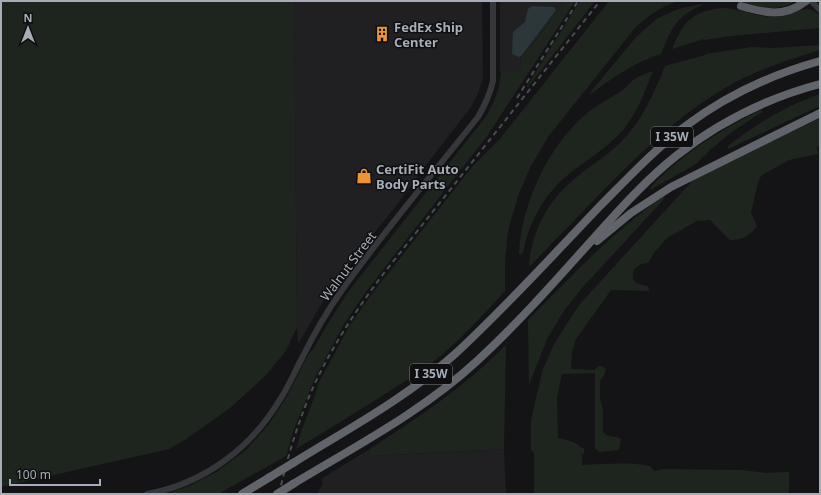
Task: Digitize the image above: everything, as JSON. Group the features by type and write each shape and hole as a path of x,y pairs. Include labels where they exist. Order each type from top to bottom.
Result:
{"highway":[{"path":"741,6 759,12 778,13 794,8 806,1"},
{"name":"I 35W","path":"242,494 355,425 407,392 433,373 499,312 648,158 688,124 711,109 759,83 820,61"},
{"name":"I 35W","path":"277,494 412,412 460,376 490,349 574,261 617,213 661,169 697,140 731,119 760,105 820,84"},
{"path":"574,261 612,228 671,187 820,113"}],"street":[{"name":"Walnut Street","path":"147,494 172,488 207,472 231,457 268,419 280,400 321,322 339,295 362,263 478,117 484,107 490,94 493,81 493,1"},
{"path":"811,1 820,10"}],"shaded area":[{"path":"1,1 294,1 297,327 286,351 266,375 230,408 185,440 169,449 1,487"},
{"path":"294,1 482,1 483,77 479,91 471,107 399,202 331,286 298,344 297,327"},
{"path":"500,1 569,1 568,3 563,3 538,38 521,58 520,71 500,72"},
{"path":"569,1 575,1 488,135 368,289 344,324 315,378 294,429 286,456 218,494 165,494 189,486 218,471 247,449 269,424 286,398 308,355 314,348 348,292 487,115 499,87 501,71 520,71 521,58 538,38 563,3 568,3"},
{"path":"580,1 595,1 528,87 527,86"},
{"path":"609,1 678,1 655,12 635,28 548,137 531,166 519,193 508,231 505,262 505,291 464,335 442,355 418,373 296,449 318,384 350,325 371,295 472,167 499,140"},
{"path":"741,1 796,1 775,8 762,8"},
{"path":"702,4 680,19 668,37 661,54 642,61 616,76 591,94 590,93 636,37 658,18 678,9"},
{"path":"532,6 554,7 556,10 519,57 512,54 513,32 525,22 528,9"},
{"path":"728,8 769,17 780,17 800,10 809,9 820,16 820,28 704,39 672,49 680,32 689,20 702,12"},
{"path":"820,45 820,50 775,65 732,84 693,109 641,153 529,267 533,242 548,208 555,198 573,180 621,142 628,134 647,106 665,66 705,54 752,47 772,48"},
{"path":"653,71 637,109 618,136 606,147 564,178 547,197 534,218 523,253 520,255 521,234 525,215 532,195 549,159 560,142 573,126 587,113 620,92 636,78"},
{"path":"820,94 820,106 728,149 728,146 760,123 795,104"},
{"path":"761,110 762,112 733,131 696,164 650,189 665,173 698,146 735,123"},
{"path":"820,118 820,143 817,149 818,154 789,160 762,175 759,179 751,212 757,226 749,235 730,240 710,220 697,221 667,238 654,253 648,263 641,264 634,269 633,280 647,286 650,291 611,290 576,339 572,352 571,369 594,370 599,366 602,366 606,369 600,381 600,398 603,410 603,432 606,435 621,439 619,450 601,452 595,448 595,373 562,374 557,398 558,438 571,441 584,448 584,454 582,454 582,465 633,464 650,466 654,471 665,469 742,470 765,473 789,472 789,494 534,494 534,453 531,450 531,422 535,402 543,369 554,344 579,305 694,179"},
{"path":"663,197 665,198 582,288 563,312 547,339 529,385 528,320 576,271 610,240 645,210"},
{"path":"506,345 504,449 371,456 368,450 440,401 474,375"},
{"path":"504,449 506,494 317,494 323,483 321,479 368,450 372,456"}],"railway":[{"path":"517,98 578,1"},
{"path":"279,494 293,442 311,392 326,360 363,301 600,1"}],"place":[{"name":"FedEx Ship Center","path":"382,34"},
{"name":"CertiFit Auto Body Parts","path":"364,176"}]}
